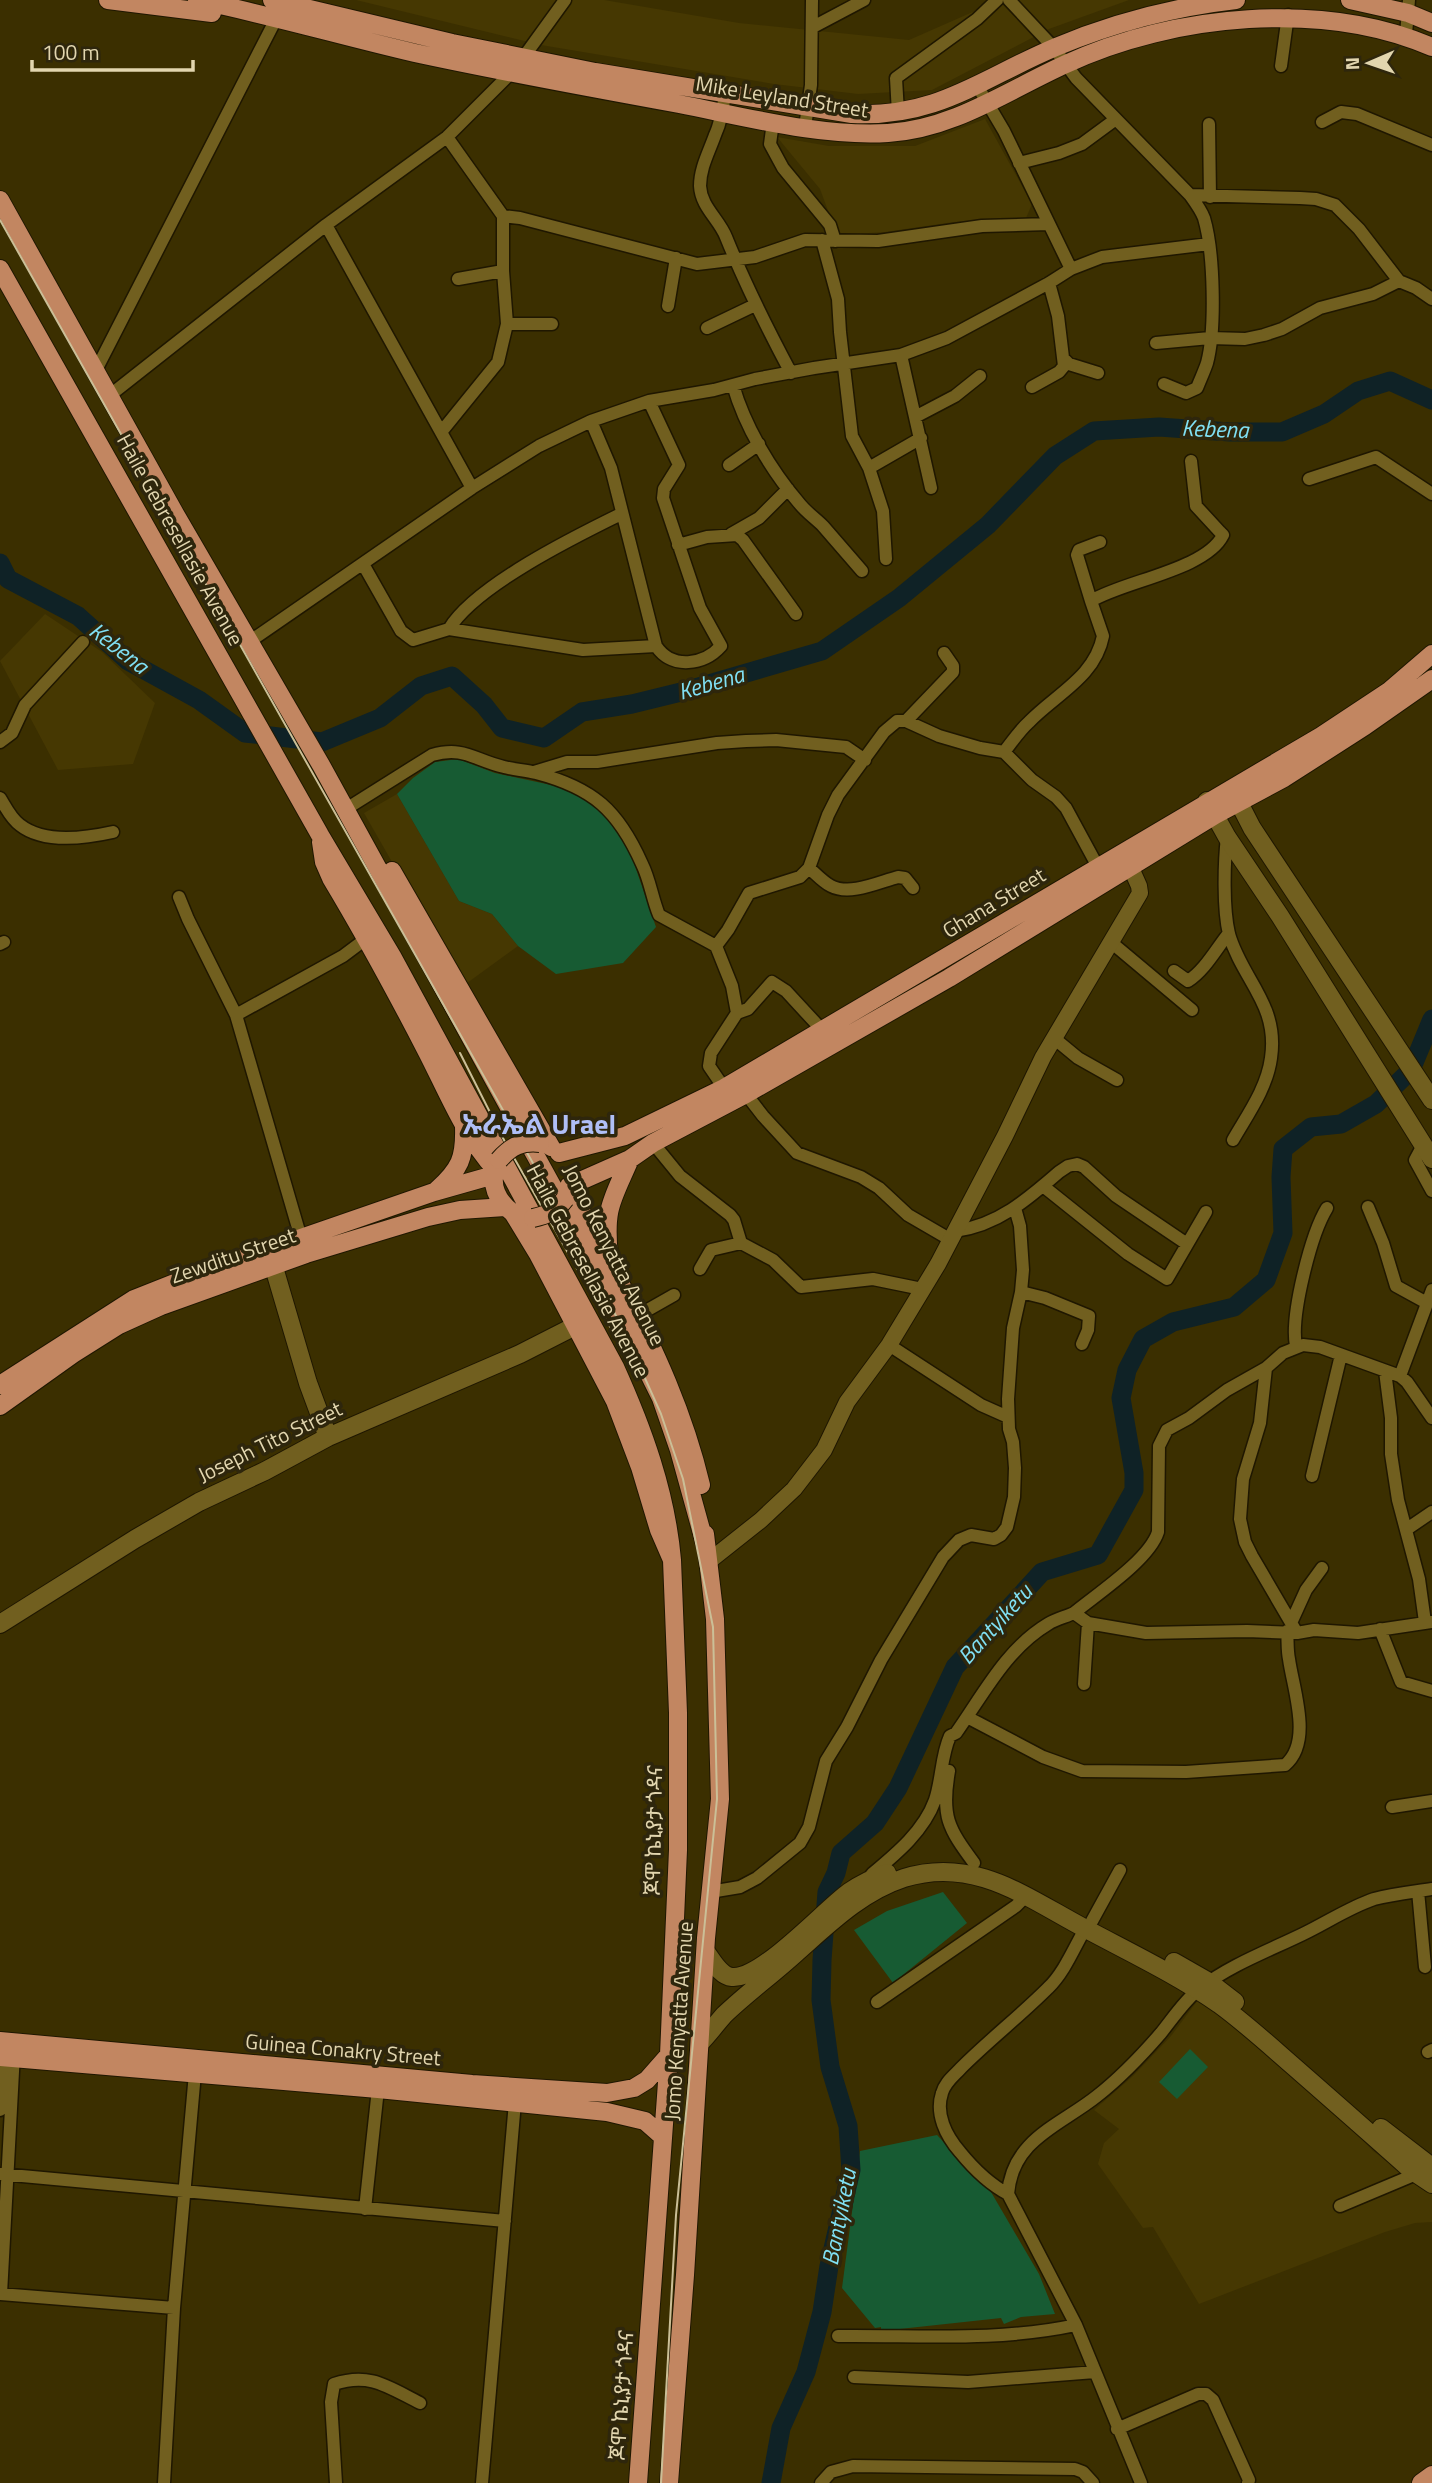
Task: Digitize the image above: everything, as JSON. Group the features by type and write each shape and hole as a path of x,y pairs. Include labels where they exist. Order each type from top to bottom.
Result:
{"main road":[{"path":"108,0 245,17 275,7"},
{"name":"Mike Leyland Street","path":"197,0 235,8 275,7 450,52 511,72 722,113 848,133 914,130 989,104 1067,63 1123,41 1194,25 1288,15 1327,16 1384,27 1432,47"},
{"name":"Mike Leyland Street","path":"450,52 523,58 619,77 852,114 875,115 937,104 1054,48 1111,26 1186,3 1236,0"},
{"path":"1350,0 1409,7 1432,23"},
{"name":"Haile Gebresellasie Avenue","path":"0,200 95,372 321,765"},
{"name":"Haile Gebresellasie Avenue","path":"0,269 320,835 392,956 615,1367 635,1410 664,1499 672,1560"},
{"name":"Ghana Street","path":"1235,795 1274,762 1357,713 1413,672 1432,654"},
{"name":"Ghana Street","path":"550,1148 625,1136 724,1088 898,988 1098,867 1235,795 1284,778 1366,726 1432,679"},
{"path":"1274,762 1284,778"},
{"name":"Jomo Kenyatta Avenue","path":"321,765 628,1328 660,1398 679,1450 706,1553 715,1619 720,1799 710,1892 669,2483"},
{"path":"1235,795 1252,828 1432,1100"},
{"path":"1211,808 1427,1153"},
{"name":"Ghana Street","path":"568,1192 949,978 1131,868 1211,808"},
{"name":"Haile Gebresellasie Avenue","path":"348,812 369,830 550,1148"},
{"name":"Haile Gebresellasie Avenue","path":"320,835 324,862 331,878 367,938 464,1123 485,1157 496,1168"},
{"path":"1280,916 1318,929"},
{"path":"1358,989 1361,1044"},
{"path":"434,1192 449,1179 462,1160 465,1149 464,1123"},
{"path":"568,1192 558,1208 533,1218 509,1210 494,1187 496,1168 508,1150 518,1144 550,1148 566,1163 568,1192 638,1316 681,1413 705,1503 706,1553"},
{"path":"610,1263 606,1230 608,1208 630,1159"},
{"name":"Zewditu Street","path":"0,1406 119,1325 271,1258 496,1168"},
{"name":"ጆሞ ኬኒያታ ጎዳና","path":"509,1210 538,1254 615,1401 640,1467 659,1530 672,1560 677,1642 679,1817 669,2055 638,2483"},
{"name":"Zewditu Street","path":"304,1247 448,1212 509,1210"},
{"path":"271,1258 308,1383 328,1437"},
{"name":"Zewditu Street","path":"0,1385 134,1299 200,1273 271,1258"},
{"name":"Joseph Tito Street","path":"0,1624 146,1532 328,1437 520,1354 575,1326"},
{"path":"700,2043 790,1951 837,1909 860,1892 916,1865 974,1863 1028,1886 1089,1925"},
{"path":"860,1892 905,1878 936,1873 975,1875 997,1881 1089,1925 1203,1986 1266,2027 1429,2177"},
{"path":"706,1952 723,1974 731,1978 739,1977 790,1951"},
{"name":"Guinea Conakry Street","path":"6,2050 471,2091 515,2102 607,2112 645,2121 662,2136"},
{"name":"Guinea Conakry Street","path":"156,2062 195,2073 378,2089 607,2093 634,2088 647,2080 669,2055"},
{"path":"607,2093 607,2112"},
{"path":"1421,2483 1432,2475"}],"street":[{"path":"523,58 565,0"},
{"path":"805,127 813,0"},
{"path":"813,27 864,0"},
{"path":"898,113 896,78 958,33 997,0"},
{"path":"1009,0 1067,63 1076,78 1190,195 1203,215 1209,244 1211,277 1207,363 1197,388 1186,393 1164,384"},
{"path":"1186,3 1194,25"},
{"path":"95,372 275,7"},
{"path":"1406,34 1409,7"},
{"path":"1280,66 1288,15"},
{"path":"109,396 326,225 447,137 511,72"},
{"path":"978,86 1071,269"},
{"path":"725,94 722,113 702,168 702,198 726,236 733,259 790,373"},
{"path":"1322,122 1341,112 1357,114 1432,145"},
{"path":"1019,163 1082,144 1116,119"},
{"path":"774,122 770,144 783,168 830,225 828,241 838,299 839,332 852,436 869,468 883,511 886,559"},
{"path":"1209,124 1210,197"},
{"path":"442,431 498,362 507,324 503,216 447,137"},
{"path":"1190,195 1316,199 1335,205 1359,229 1399,281 1432,299"},
{"path":"503,216 520,218 697,264 755,257 805,240 878,241 982,226 1049,224"},
{"path":"326,225 472,488"},
{"path":"249,642 472,488 539,446 591,421 649,401 790,373 901,355 947,338 1071,269 1102,257 1209,244"},
{"path":"668,306 676,258"},
{"path":"458,279 503,271"},
{"path":"1156,342 1210,338 1245,339 1264,335 1282,329 1320,307 1373,294 1399,281"},
{"path":"1032,387 1059,372 1064,366 1058,316 1049,283"},
{"path":"707,328 755,305"},
{"path":"507,324 552,324"},
{"path":"901,355 931,488"},
{"path":"1064,359 1069,364 1098,373"},
{"path":"915,417 955,396 980,376"},
{"path":"733,385 742,411 759,444 788,489 862,571"},
{"path":"591,421 611,468 656,646 662,655 680,662 710,657 721,646 700,608 663,498 664,489 679,465 649,401"},
{"path":"869,468 921,438"},
{"path":"729,465 759,444"},
{"path":"1309,479 1376,457 1432,494"},
{"path":"1091,601 1189,562 1205,554 1221,540 1223,535 1196,506 1191,461"},
{"path":"678,545 731,534 759,518 788,489"},
{"path":"449,629 457,615 475,599 542,556 621,513"},
{"path":"731,534 743,541 796,614"},
{"path":"1004,752 1026,724 1075,684 1093,661 1103,636 1077,555 1079,550 1100,542"},
{"path":"363,564 401,631 412,640 449,629 583,650 656,646"},
{"path":"0,742 12,733 25,705 83,642"},
{"path":"716,946 749,893 800,877 809,868 838,795 891,724 906,721 953,672 953,666 944,653"},
{"path":"906,721 939,736 1004,752 1066,808 1098,867"},
{"path":"534,772 567,762 597,762 717,743 747,741 776,740 846,747 865,760"},
{"path":"348,812 432,755 443,752 458,751 502,767 534,772 590,794 605,806 630,839 643,866 659,915 716,946 732,986 737,1013"},
{"path":"0,797 20,826 44,835 71,840 113,832"},
{"path":"1227,837 1225,862 1229,933 1268,1012 1272,1044 1268,1076 1233,1140"},
{"path":"809,868 832,886 841,889 898,877 905,878 913,888"},
{"path":"706,1553 775,1507 808,1473 830,1440 847,1402 889,1345 953,1236 1055,1039 1140,893 1131,868"},
{"path":"179,897 236,1015 304,1247"},
{"path":"1174,971 1188,981 1202,969 1229,933"},
{"path":"236,1015 343,957 367,938"},
{"path":"1112,943 1192,1010"},
{"path":"724,1088 711,1070 709,1062 718,1041 737,1013 748,1009 772,982 786,991 822,1030"},
{"path":"1055,1039 1078,1058 1117,1080"},
{"path":"746,1094 797,1153 861,1177 879,1188 908,1215 953,1236 1015,1208 1068,1166 1077,1164 1084,1167 1116,1196 1187,1244"},
{"path":"653,1143 680,1176 730,1215 741,1243"},
{"path":"1427,1153 1415,1160 1432,1191"},
{"path":"1043,1186 1128,1254 1167,1279 1206,1212"},
{"path":"1368,1207 1383,1243 1395,1286 1427,1303"},
{"path":"710,1892 740,1887 778,1863 800,1843 808,1827 826,1761 847,1727 881,1660 943,1557 959,1540 971,1535 994,1539 1007,1527 1014,1497 1015,1468 1008,1417 1013,1328 1021,1292 1021,1247 1015,1208"},
{"path":"1296,1346 1295,1314 1313,1237 1327,1208"},
{"path":"700,1269 711,1250 741,1243 773,1261 801,1287 873,1279 922,1289"},
{"path":"1400,1376 1432,1290"},
{"path":"1021,1292 1045,1298 1089,1316 1088,1330 1082,1344"},
{"path":"638,1316 674,1296"},
{"path":"889,1345 981,1405 1008,1417"},
{"path":"974,1863 956,1839 947,1817 946,1786 956,1733 1001,1666 1038,1631 1073,1613 1142,1557 1155,1540 1158,1532 1159,1446 1167,1430 1296,1346 1320,1347 1400,1376 1432,1418"},
{"path":"1312,1476 1341,1355"},
{"path":"1266,1367 1260,1423 1243,1479 1240,1519 1245,1542 1292,1629"},
{"path":"1073,1613 1087,1623 1146,1633 1292,1629 1358,1633 1428,1622 1398,1500 1391,1454 1391,1418 1385,1371"},
{"path":"1407,1529 1432,1512"},
{"path":"968,1717 1043,1757 1082,1770 1186,1772 1285,1765 1295,1752 1299,1732 1288,1656 1292,1629 1306,1590 1322,1568"},
{"path":"1084,1684 1087,1623"},
{"path":"1380,1629 1401,1682 1432,1691"},
{"path":"860,1892 926,1819 935,1799 946,1743 950,1736 956,1733"},
{"path":"1392,1807 1432,1801"},
{"path":"1008,2194 995,2188 984,2178 946,2133 942,2121 941,2095 946,2084 978,2051 1051,1985 1120,1870"},
{"path":"1139,2482 1076,2325 1008,2194 1014,2166 1034,2140 1096,2097 1115,2080 1203,1986 1250,1959 1373,1900 1432,1889"},
{"path":"1418,1891 1425,1967"},
{"path":"877,2002 1016,1906 1027,1895"},
{"path":"0,2110 6,2050"},
{"path":"6,2050 1,2294 174,2308"},
{"path":"164,2483 174,2308 195,2073"},
{"path":"365,2209 378,2089"},
{"path":"482,2483 515,2102"},
{"path":"5,2174 505,2221"},
{"path":"1340,2206 1429,2177"},
{"path":"838,2336 1001,2336 1035,2334 1076,2325"},
{"path":"854,2377 968,2382 1095,2372"},
{"path":"336,2483 331,2402 334,2384 353,2378 377,2382 420,2403"},
{"path":"1117,2429 1198,2394 1206,2394 1213,2400 1248,2483"},
{"path":"821,2483 831,2472 853,2466 1075,2469 1083,2472 1093,2483"}],"shaded area":[{"path":"356,0 604,0 739,23 909,40 1000,0 1129,0 1049,29 932,90 858,94 774,84 541,45"},
{"path":"985,119 1032,204 1026,218 954,222 885,232 837,235 820,189 777,137 829,146 915,146"},
{"path":"45,614 102,652 155,703 133,764 58,770 0,661"},
{"path":"397,794 459,901 492,914 518,946 463,986 364,813"},
{"path":"1198,2000 1271,2052 1332,2108 1373,2151 1432,2194 1432,2222 1415,2223 1385,2232 1199,2304 1153,2227 1143,2228 1098,2164 1104,2143 1119,2129 1094,2110 1133,2076 1171,2036"}],"green space":[{"path":"458,759 495,773 570,789 601,806 626,840 656,927 623,963 556,974 518,946 492,914 459,901 397,794 435,762"},
{"path":"943,1892 967,1923 893,1983 854,1930 887,1911"},
{"path":"1190,2049 1208,2067 1177,2099 1159,2082"},
{"path":"937,2135 991,2192 1039,2274 1055,2314 1021,2317 1004,2324 1001,2318 881,2331 881,2327 875,2328 842,2288 860,2151"}],"waterway":[{"name":"Kebena","path":"0,563 8,579 78,616 128,661 199,700 245,733 322,742 380,718 421,686 452,676 484,705 502,728 544,738 582,712 681,692 822,651 899,598 988,525 1055,456 1094,431 1159,427 1230,432 1282,432 1324,414 1358,391 1390,381 1432,400"},
{"name":"Bantyiketu","path":"771,2483 781,2428 806,2372 822,2312 829,2266 851,2170 848,2126 830,2067 821,2000 827,1892 841,1853 875,1823 898,1788 955,1667 1042,1572 1098,1555 1134,1490 1134,1473 1121,1398 1127,1370 1143,1339 1173,1322 1234,1307 1266,1280 1283,1233 1283,1149 1311,1127 1341,1124 1376,1104 1411,1070 1432,1019"}],"tram line":[{"path":"0,220 551,1195 622,1327 661,1414 683,1479 713,1627 717,1799 676,2215 661,2483"},
{"path":"460,1053 505,1142 613,1332"}],"district":[{"name":"ኡራኤል Urael","path":"539,1124"}]}
